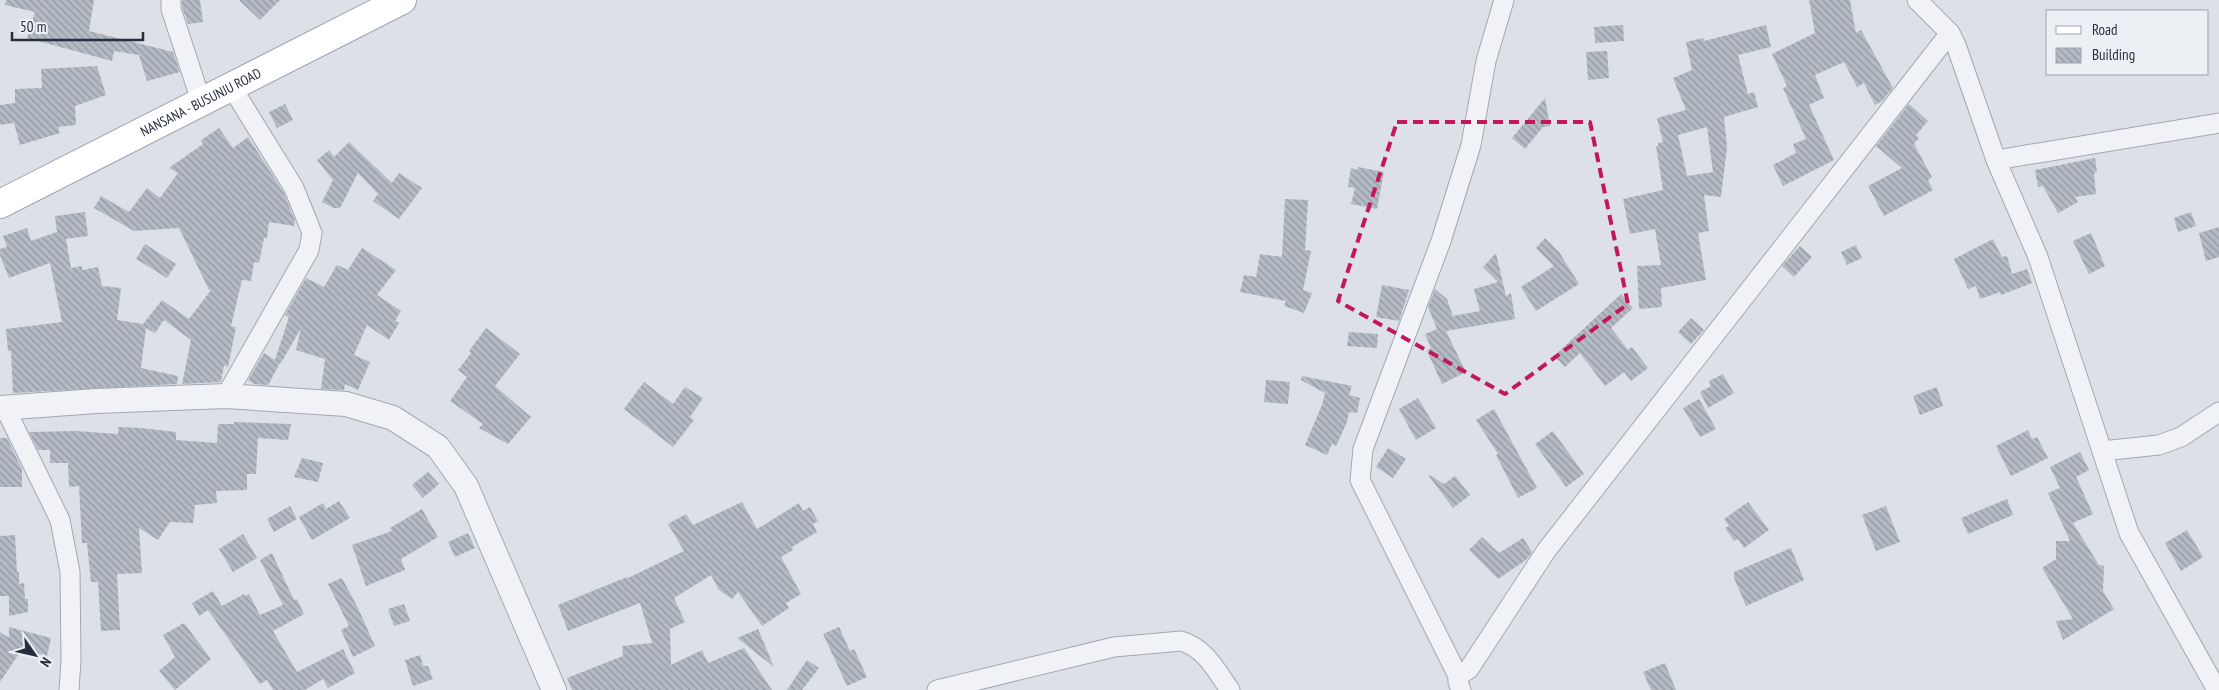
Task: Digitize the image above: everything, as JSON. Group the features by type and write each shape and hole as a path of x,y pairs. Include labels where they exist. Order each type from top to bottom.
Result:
{"main road":[{"name":"NANSANA - BUSUNJU ROAD","path":"0,204 402,0"}],"street":[{"path":"171,0 171,9 202,101"},
{"path":"1504,0 1486,61 1471,145 1438,250 1363,449 1360,480 1459,683 1546,551 1950,33"},
{"path":"1917,0 1950,33 1996,160 2038,257 2129,533 2217,690"},
{"path":"226,396 309,250 312,233 294,188 232,86"},
{"path":"1996,160 2219,123"},
{"path":"69,690 71,661 70,572 60,520 2,408 96,401 226,396 346,404 393,418 438,447 466,486 554,690"},
{"path":"2102,451 2159,445 2181,437 2219,412"},
{"path":"937,690 1114,646 1181,641 1191,644 1208,658 1230,690"}],"highlighted area":[{"path":"1397,122 1590,122 1628,304 1505,394 1338,301"}],"building":[{"path":"6,0 94,0 89,31 173,52 180,72 147,81 139,55 114,51 112,61 27,38 35,12 5,5"},
{"path":"182,0 200,0 203,22 188,24 182,7"},
{"path":"239,0 280,0 260,20"},
{"path":"1809,0 1850,0 1856,33 1861,30 1893,88 1882,101 1875,105 1864,83 1857,87 1844,62 1815,75 1824,98 1809,105 1834,160 1783,186 1773,165 1796,153 1793,144 1806,139 1783,88 1787,86 1772,54 1815,33"},
{"path":"1623,25 1624,41 1595,43 1594,27"},
{"path":"1766,25 1771,47 1738,55 1748,94 1754,92 1758,107 1724,117 1727,147 1721,197 1704,195 1709,231 1698,233 1706,280 1661,288 1662,307 1639,309 1637,266 1661,265 1655,229 1630,234 1623,199 1663,190 1656,146 1658,146 1658,143 1663,142 1657,118 1686,110 1673,78 1692,70 1686,42 1703,38 1704,41","holes":["1707,127 1713,172 1687,176 1678,135"]},
{"path":"1607,51 1609,78 1588,80 1586,52"},
{"path":"97,66 106,95 75,106 76,125 58,127 60,133 20,145 14,123 0,125 0,105 15,103 15,89 42,88 41,69"},
{"path":"1545,98 1550,126 1543,127 1525,149 1512,138"},
{"path":"285,104 293,120 277,128 269,112"},
{"path":"1909,104 1928,121 1916,135 1919,138 1914,144 1932,177 1928,180 1933,190 1884,216 1868,186 1902,168 1876,146"},
{"path":"219,128 233,148 248,137 284,193 295,221 294,226 269,222 267,238 264,238 259,263 254,262 251,281 242,280 231,326 236,327 228,367 224,365 221,382 182,384 191,340 164,320 155,333 146,328 141,368 178,376 177,384 13,393 11,351 8,351 6,329 62,322 50,263 9,278 0,255 0,249 7,247 3,236 27,228 31,241 57,232 55,216 85,212 88,236 66,239 71,268 82,266 82,270 98,267 102,286 121,288 117,320 143,324 162,300 189,319 211,290 209,290 179,228 134,231 94,208 101,196 129,212 147,188 160,198 178,173 169,168 203,144 201,140"},
{"path":"349,142 392,183 399,173 422,188 399,219 373,201 378,194 358,173 340,208 334,208 322,202 333,180 317,160 329,150 334,157"},
{"path":"2095,158 2097,172 2094,173 2096,194 2075,197 2078,202 2058,213 2043,186 2038,187 2035,170"},
{"path":"1358,167 1384,172 1377,209 1351,204 1355,188 1348,187 1351,168 1357,170"},
{"path":"1285,199 1308,200 1305,250 1311,251 1303,290 1312,293 1304,313 1284,306 1286,301 1240,292 1244,275 1256,277 1260,254 1282,257"},
{"path":"2191,212 2196,226 2178,232 2174,218"},
{"path":"2219,227 2219,257 2206,261 2199,233"},
{"path":"2091,233 2105,266 2089,274 2073,241"},
{"path":"1545,238 1559,252 1579,284 1536,311 1521,287 1554,266 1536,248"},
{"path":"1993,239 2002,257 2007,256 2012,274 2027,269 2032,283 2001,295 2000,292 1980,299 1976,286 1968,289 1954,259"},
{"path":"145,244 176,264 167,278 136,259"},
{"path":"1856,245 1862,258 1847,265 1841,252"},
{"path":"1800,246 1812,257 1794,277 1782,266"},
{"path":"362,248 396,270 377,295 401,311 395,321 399,323 389,340 367,325 354,355 370,362 358,390 345,384 344,390 321,389 325,359 296,350 301,328 281,363 279,362 268,385 254,384 248,380 264,353 275,360 289,317 285,315 306,278 324,287 337,265 348,270"},
{"path":"1496,253 1506,296 1511,293 1515,319 1446,331 1466,372 1442,384 1427,351 1431,348 1425,334 1437,329 1428,307 1435,289 1447,299 1453,316 1480,311 1474,289 1498,282 1483,267"},
{"path":"1382,285 1409,290 1399,321 1376,317"},
{"path":"1621,294 1633,308 1611,328 1628,350 1632,347 1648,368 1631,381 1624,372 1605,386 1580,353 1565,367 1554,356"},
{"path":"1691,318 1704,330 1691,344 1678,332"},
{"path":"486,328 520,354 495,386 531,417 508,444 479,428 483,424 450,401 467,377 458,370"},
{"path":"1349,332 1378,334 1377,348 1347,346"},
{"path":"1723,374 1734,393 1708,408 1700,392 1711,386 1709,381"},
{"path":"1302,376 1352,386 1349,395 1360,398 1357,413 1349,412 1347,422 1336,446 1332,444 1327,455 1305,445 1322,405 1325,393 1301,380"},
{"path":"1266,380 1290,382 1288,404 1264,402"},
{"path":"644,382 673,404 685,387 703,398 690,417 694,420 673,447 624,409"},
{"path":"1937,387 1943,406 1920,415 1913,396"},
{"path":"1418,398 1436,428 1416,440 1399,409"},
{"path":"1699,399 1716,429 1700,437 1683,408"},
{"path":"1494,409 1537,488 1518,498 1496,455 1498,454 1476,420"},
{"path":"234,422 291,424 288,440 258,438 256,474 247,474 247,490 216,491 217,503 195,505 193,523 170,522 158,540 139,528 142,573 117,574 120,630 101,631 98,582 91,582 87,543 82,543 79,486 69,487 68,463 50,463 50,450 38,450 29,432 76,431 118,434 118,427 141,428 176,432 176,440 217,443 218,424 234,424"},
{"path":"2028,430 2032,439 2037,437 2048,458 2011,476 1996,446"},
{"path":"1553,431 1584,474 1566,487 1535,444"},
{"path":"0,438 7,438 22,469 22,487 0,487"},
{"path":"1388,448 1406,459 1393,478 1376,467"},
{"path":"2080,452 2089,470 2076,477 2093,514 2073,523 2099,565 2104,566 2103,591 2114,609 2063,640 2056,621 2073,619 2042,568 2056,559 2056,541 2070,541 2048,493 2060,488 2050,467"},
{"path":"302,458 323,463 318,482 294,477"},
{"path":"428,472 439,484 423,498 412,485"},
{"path":"1430,475 1444,484 1455,476 1470,495 1453,508"},
{"path":"2007,499 2013,515 1968,534 1961,518"},
{"path":"339,501 350,518 312,540 299,517 323,503 326,509"},
{"path":"742,502 757,529 799,503 803,511 810,507 818,521 813,524 817,532 792,547 793,550 781,557 801,594 786,603 789,608 762,626 738,592 732,599 719,590 711,575 674,598 685,622 670,629 671,665 702,650 708,663 744,648 772,690 572,690 567,678 623,656 622,646 652,643 640,603 568,631 558,605 628,578 684,551 668,524 686,514 693,525"},
{"path":"1748,502 1769,530 1744,548 1738,539 1734,541 1725,528 1729,526 1724,519"},
{"path":"290,506 297,519 274,532 267,519"},
{"path":"1886,506 1900,542 1876,551 1862,515"},
{"path":"422,509 438,537 401,559 405,570 366,586 352,545 392,531 390,528"},
{"path":"2187,530 2203,557 2181,571 2165,543"},
{"path":"468,533 475,548 455,557 448,542"},
{"path":"243,534 257,558 233,572 219,549"},
{"path":"15,535 19,584 24,583 25,599 28,599 28,612 9,616 9,596 0,596 0,536"},
{"path":"1482,537 1499,553 1523,538 1532,552 1526,560 1498,579 1469,550"},
{"path":"1791,548 1804,580 1746,606 1734,578 1734,572"},
{"path":"272,553 294,600 297,599 304,614 273,631 297,672 343,649 355,673 328,688 323,679 305,690 273,690 267,680 260,684 208,610 199,616 192,603 213,591 222,606 244,594 245,596 249,594 260,615 283,605 260,560"},
{"path":"342,578 375,646 353,657 341,630 349,626 328,584"},
{"path":"404,604 410,621 394,626 388,609"},
{"path":"184,623 211,659 175,690 159,671 175,657 163,635"},
{"path":"9,627 51,638 47,656 22,649 0,682 0,632 9,638"},
{"path":"839,627 850,651 854,649 867,677 847,686 823,634"},
{"path":"758,629 774,667 737,638"},
{"path":"420,655 423,666 428,666 433,679 413,686 405,660"},
{"path":"807,660 819,668 802,690 787,690"},
{"path":"1665,663 1676,690 1651,690 1643,672"}]}
